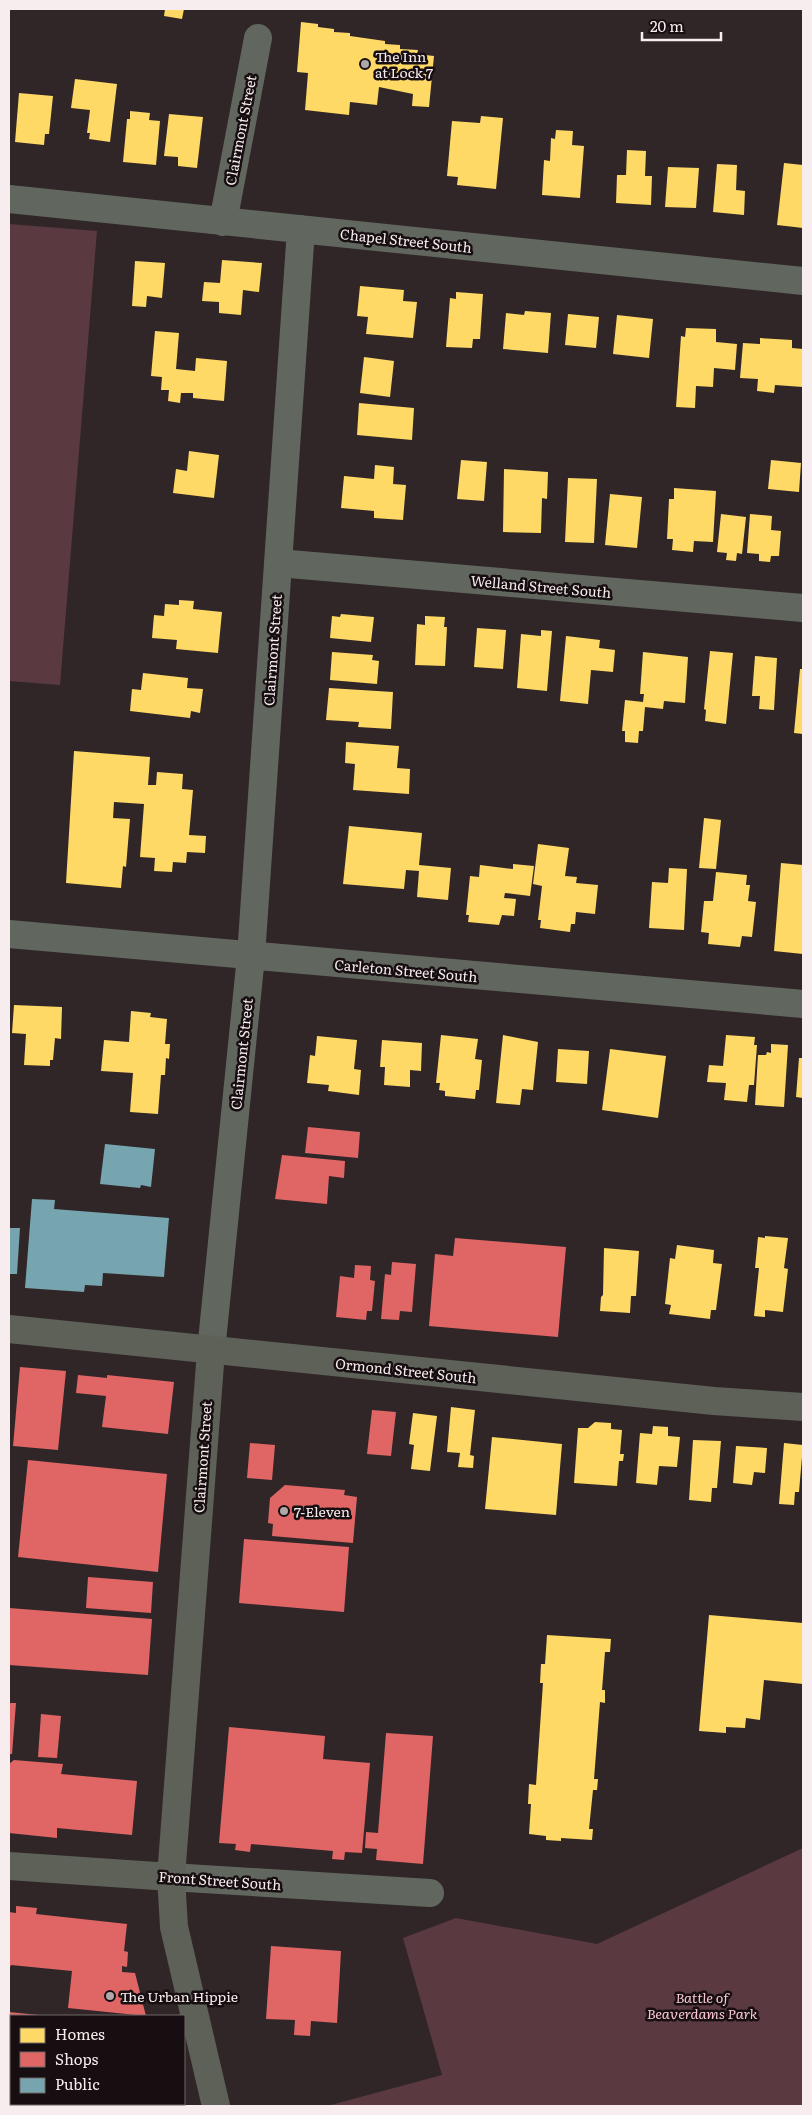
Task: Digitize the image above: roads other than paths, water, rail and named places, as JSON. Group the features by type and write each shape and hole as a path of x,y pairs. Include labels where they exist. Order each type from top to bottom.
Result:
{"street":[{"name":"Clairmont Street","path":"223,222 258,38"},
{"name":"Chapel Street South","path":"9,200 803,281"},
{"name":"Clairmont Street","path":"216,2106 174,1928 171,1877 210,1351 251,956 301,230"},
{"name":"Welland Street South","path":"278,563 803,608"},
{"name":"Carleton Street South","path":"9,934 803,1004"},
{"name":"Ormond Street South","path":"9,1329 714,1401 803,1407"},
{"name":"Front Street South","path":"9,1866 430,1893"}],"place":[{"name":"The Inn at Lock 7","path":"365,64"},
{"name":"7-Eleven","path":"284,1511"},
{"name":"The Urban Hippie","path":"110,1996"}],"park label":[{"name":"Battle of Beaverdams Park","path":"702,2005"}]}
